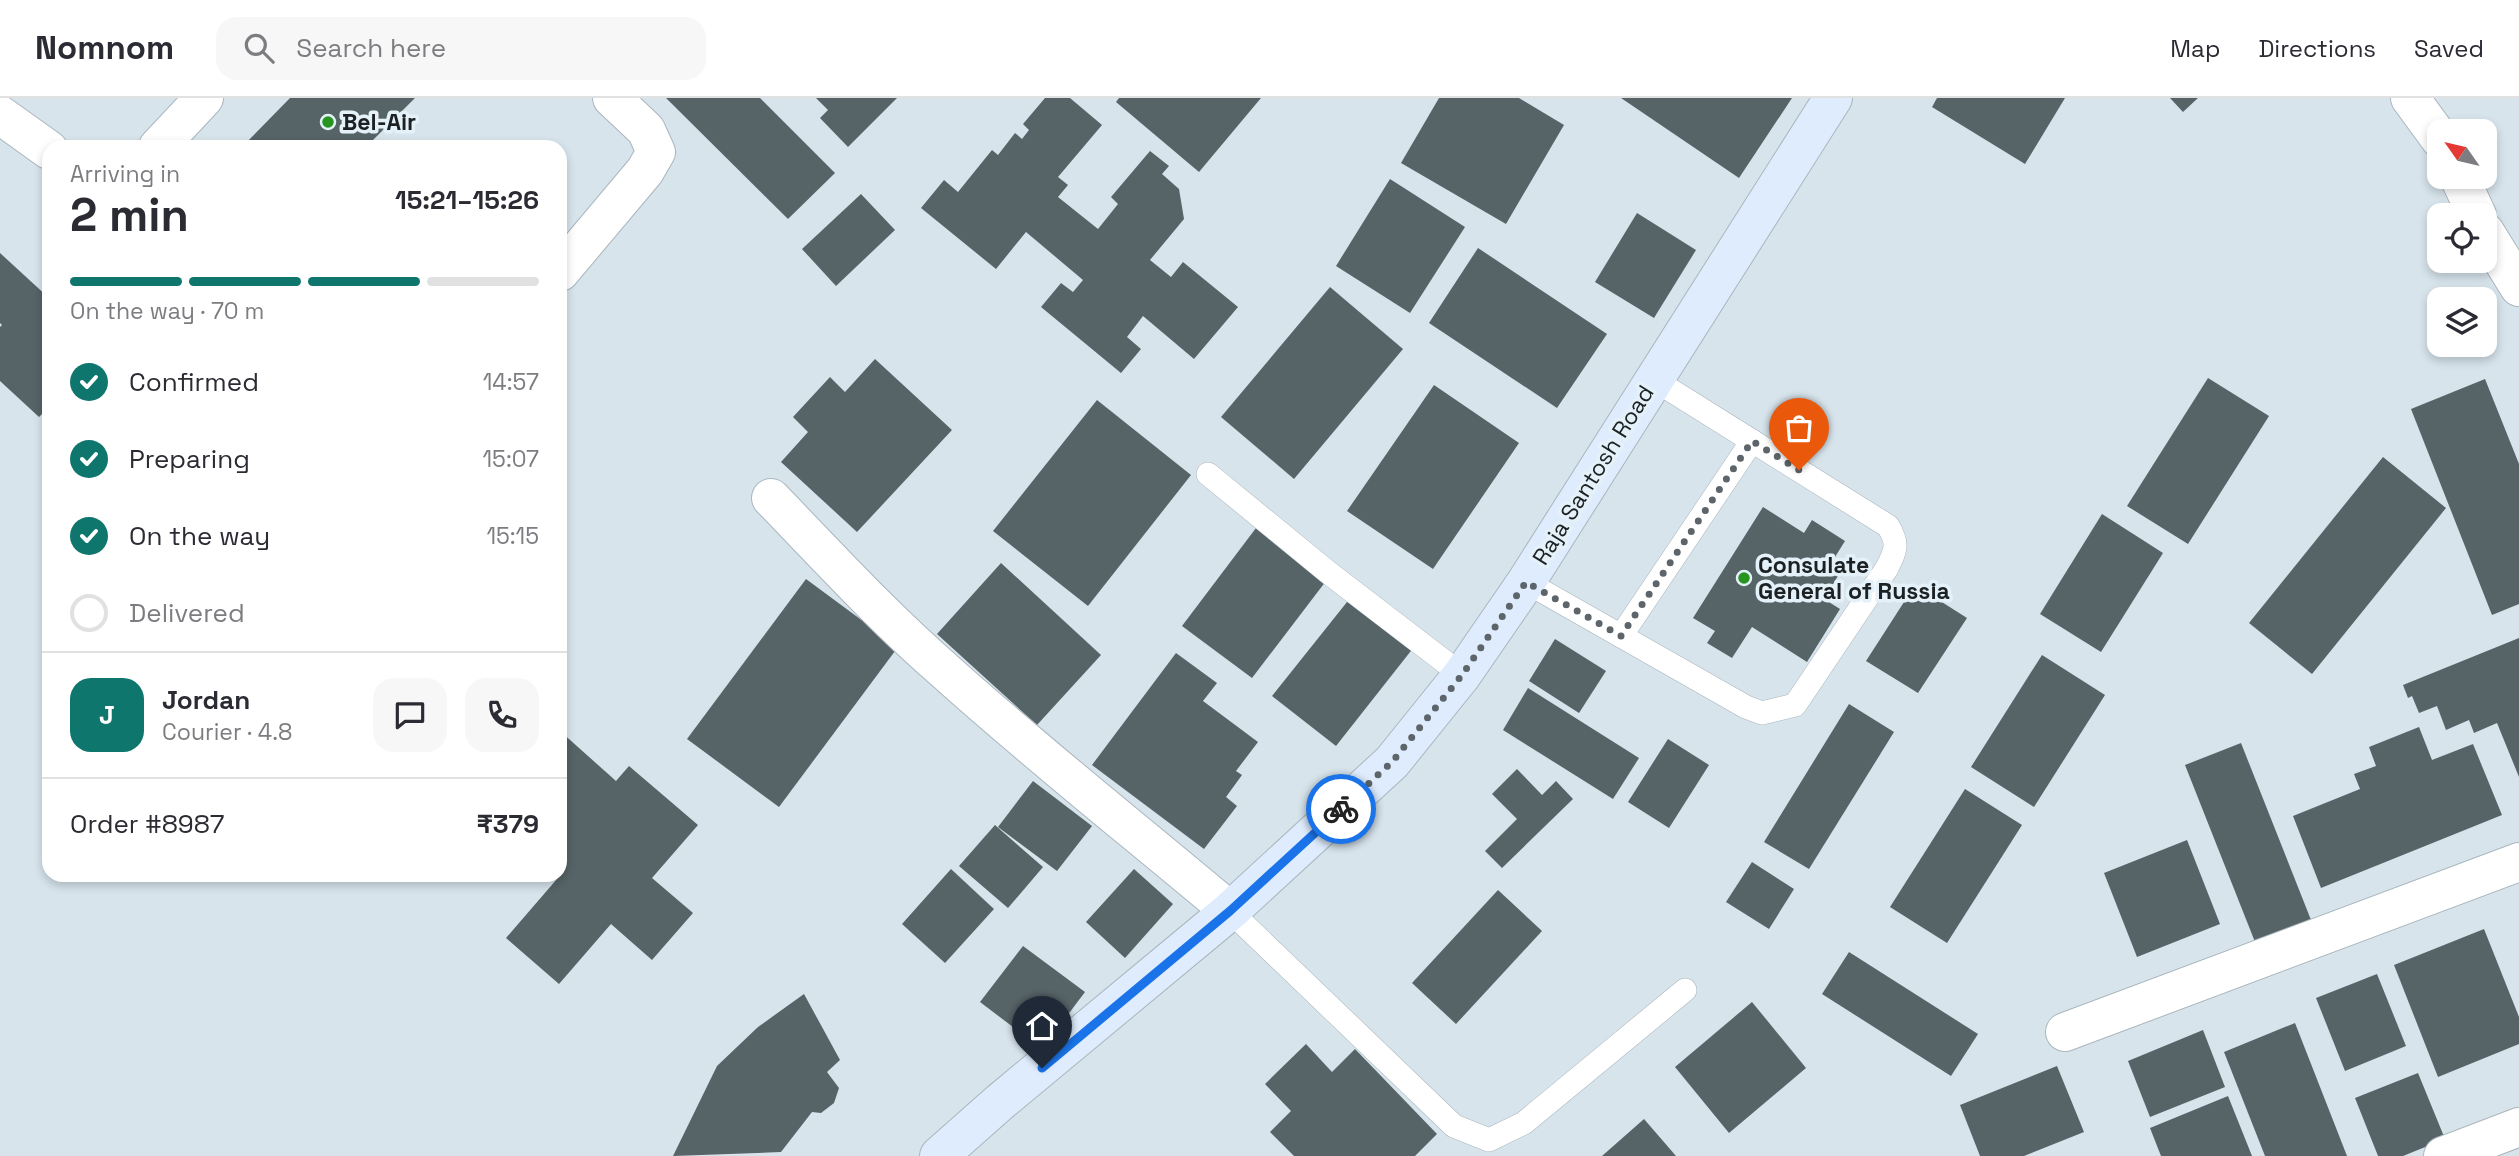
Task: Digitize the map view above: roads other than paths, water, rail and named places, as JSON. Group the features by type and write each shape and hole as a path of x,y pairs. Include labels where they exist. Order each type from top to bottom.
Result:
{"main road":[{"name":"Raja Santosh Road","path":"939,1156 1230,911 1392,762 1462,675 1526,582 1833,98"}],"street":[{"path":"165,140 204,98"},
{"path":"567,264 645,171 656,152 646,130 612,98"},
{"path":"2410,98 2427,121"},
{"path":"0,115 42,145"},
{"path":"2497,251 2519,287"},
{"path":"771,498 872,603 943,670 1230,911"},
{"path":"2065,1032 2519,862"},
{"path":"2443,1156 2519,1127"}],"lane":[{"path":"1526,582 1746,708 1762,713 1795,705 1887,568 1894,553 1896,539 1888,526 1653,379"},
{"path":"1621,636 1752,441"},
{"path":"1208,474 1329,573 1462,675"},
{"path":"1230,911 1454,1126 1489,1140 1524,1123 1685,990"}],"place":[{"name":"Bel-Air","path":"328,122"},
{"name":"Consulate General of Russia","path":"1744,578"}]}
